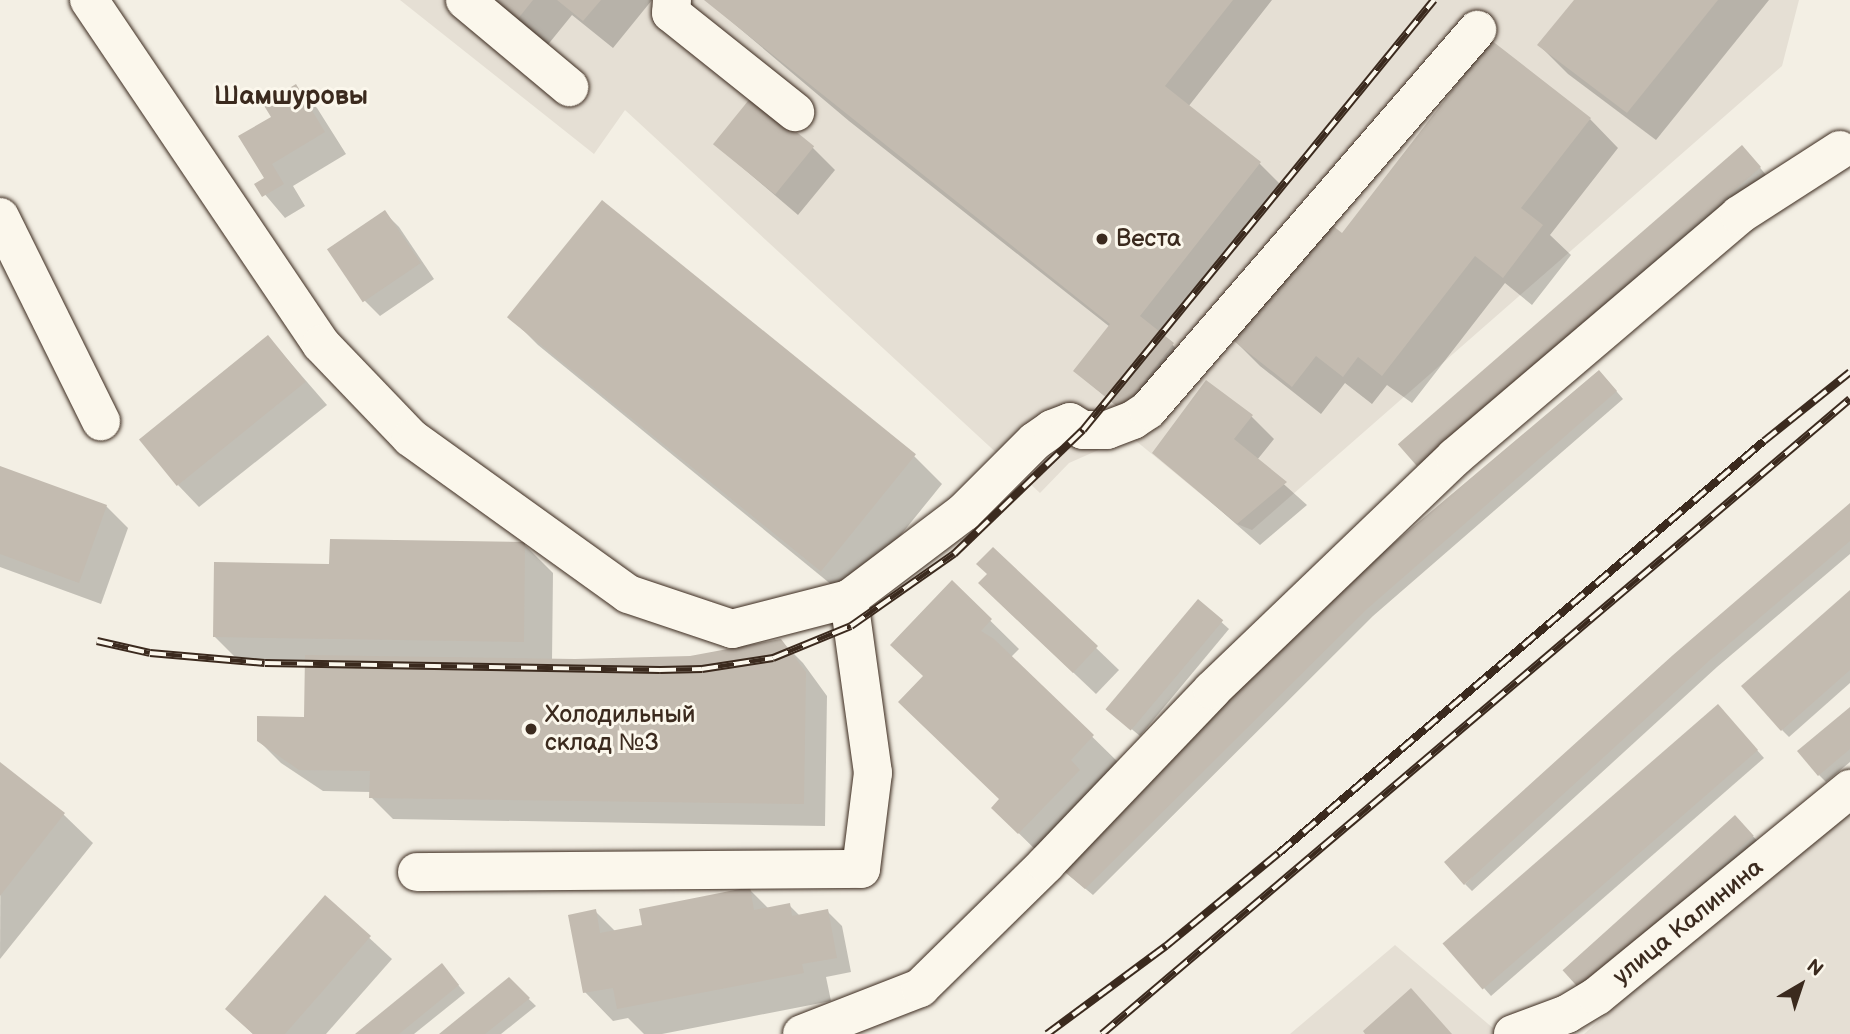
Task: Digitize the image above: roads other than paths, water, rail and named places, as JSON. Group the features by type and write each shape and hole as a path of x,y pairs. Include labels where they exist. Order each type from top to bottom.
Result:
{"street":[{"path":"89,0 321,344 411,438 628,594 732,629 849,599 964,512 1035,441 1052,429 1070,422 1083,430 1107,430 1133,420 1148,410 1477,30"},
{"path":"465,0 569,87"},
{"path":"672,0 671,13 795,112"},
{"path":"802,1034 920,988 1046,864 1212,690 1455,457 1739,215 1840,150"},
{"path":"0,217 101,421"},
{"path":"417,872 861,869 873,773 849,599"},
{"name":"улица Калинина","path":"1513,1034 1567,1014 1597,996 1850,789"}],"railway":[{"path":"97,641 150,653 265,663 660,670 702,669 773,658 851,626 954,554 1083,430 1434,0"},
{"path":"1047,1034 1166,946 1279,853 1764,441 1850,372"},
{"path":"1102,1034 1850,399"}],"place":[{"name":"Веста","path":"1102,239"},
{"name":"Холодильный склад №3","path":"531,729"}],"district":[{"name":"Шамшуровы","path":"291,97"}]}
